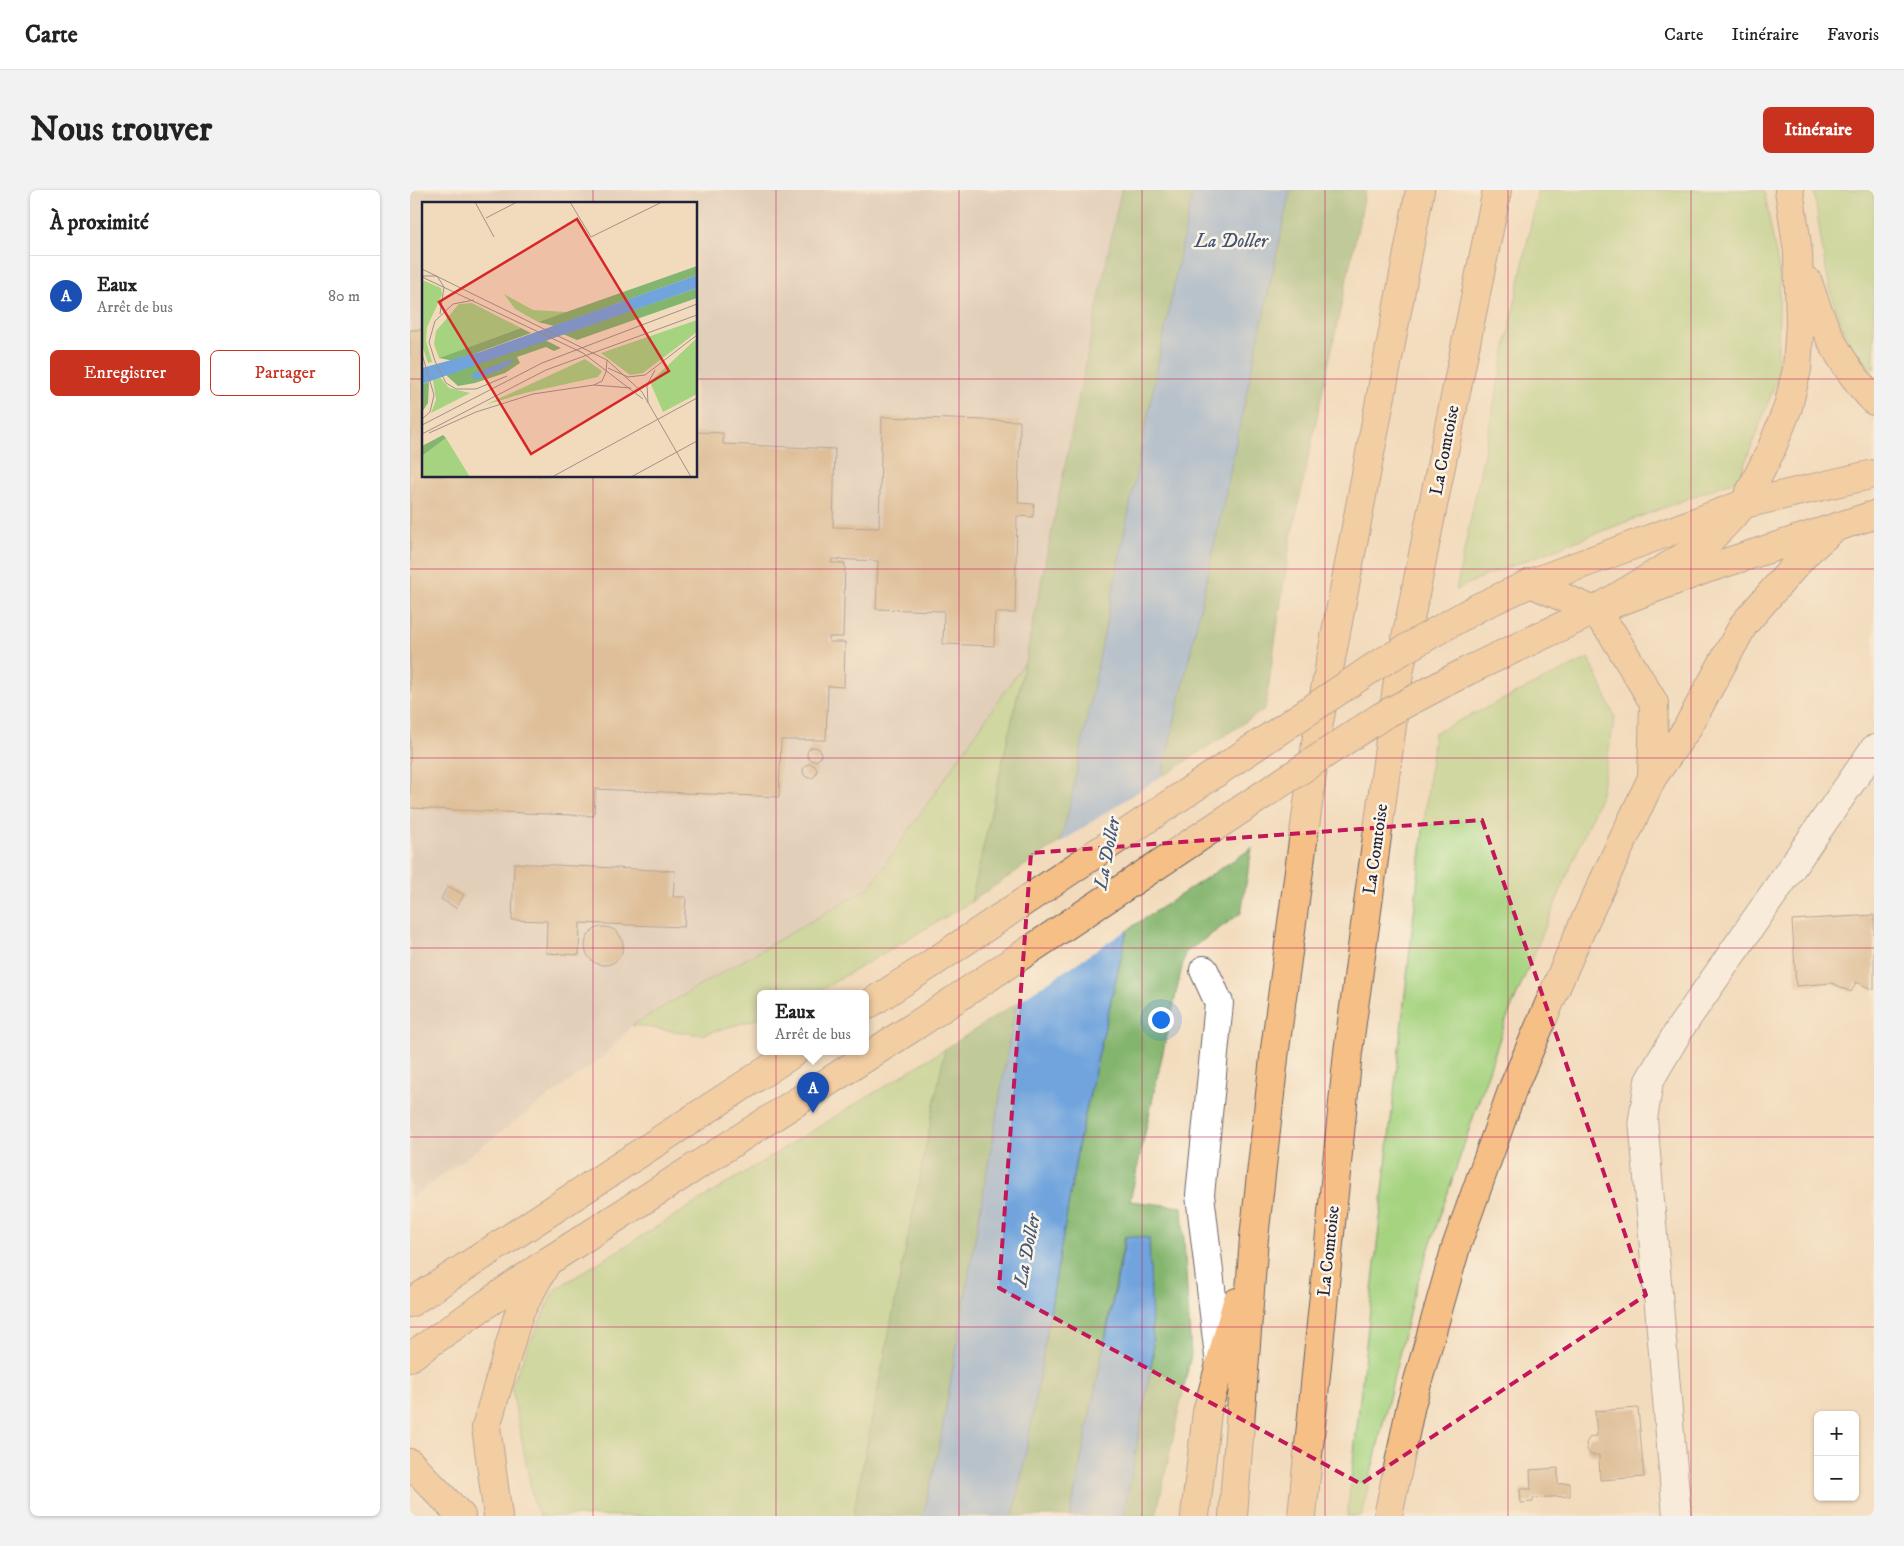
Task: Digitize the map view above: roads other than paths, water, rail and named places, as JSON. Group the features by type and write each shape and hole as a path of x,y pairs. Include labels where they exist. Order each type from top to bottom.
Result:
{"main road":[{"path":"1233,1516 1254,1238 1275,1049 1319,722 1420,190"},
{"name":"La Comtoise","path":"1302,1516 1348,1052 1399,673 1497,190"},
{"path":"1594,611 1708,542 1744,504 1771,450 1784,415 1797,369 1800,322 1798,252 1789,190"},
{"path":"1798,252 1817,310 1837,354 1853,378 1874,402"},
{"path":"869,1004 1377,665 1477,608 1531,583 1744,504 1874,474"},
{"path":"410,1357 547,1262 915,1026 1382,716 1467,671 1594,611 1706,569 1874,515"},
{"path":"1388,1516 1411,1405 1456,1247 1509,1098 1582,927 1652,778 1686,730 1744,624 1807,552 1832,530"},
{"path":"1531,583 1594,611 1612,633 1654,703 1652,778"},
{"path":"410,1303 790,1055"},
{"path":"1195,1516 1207,1412 1254,1238"},
{"path":"498,1516 486,1427 508,1345 519,1313 547,1262"},
{"path":"410,1463 461,1516"}],"lane":[{"path":"1677,1516 1643,1119 1649,1080 1681,1026 1874,749"},
{"path":"1204,970 1219,1003 1200,1195 1220,1365"}],"water":[{"name":"La Doller","path":"1193,190 1290,190 1209,570 1079,1141 1029,1437 1013,1516 923,1516 940,1443 1016,1003 1069,810"},
{"path":"1126,1236 1149,1238 1153,1355 1124,1516 1070,1516"}],"place":[{"name":"Eaux","path":"813,1113"}]}
